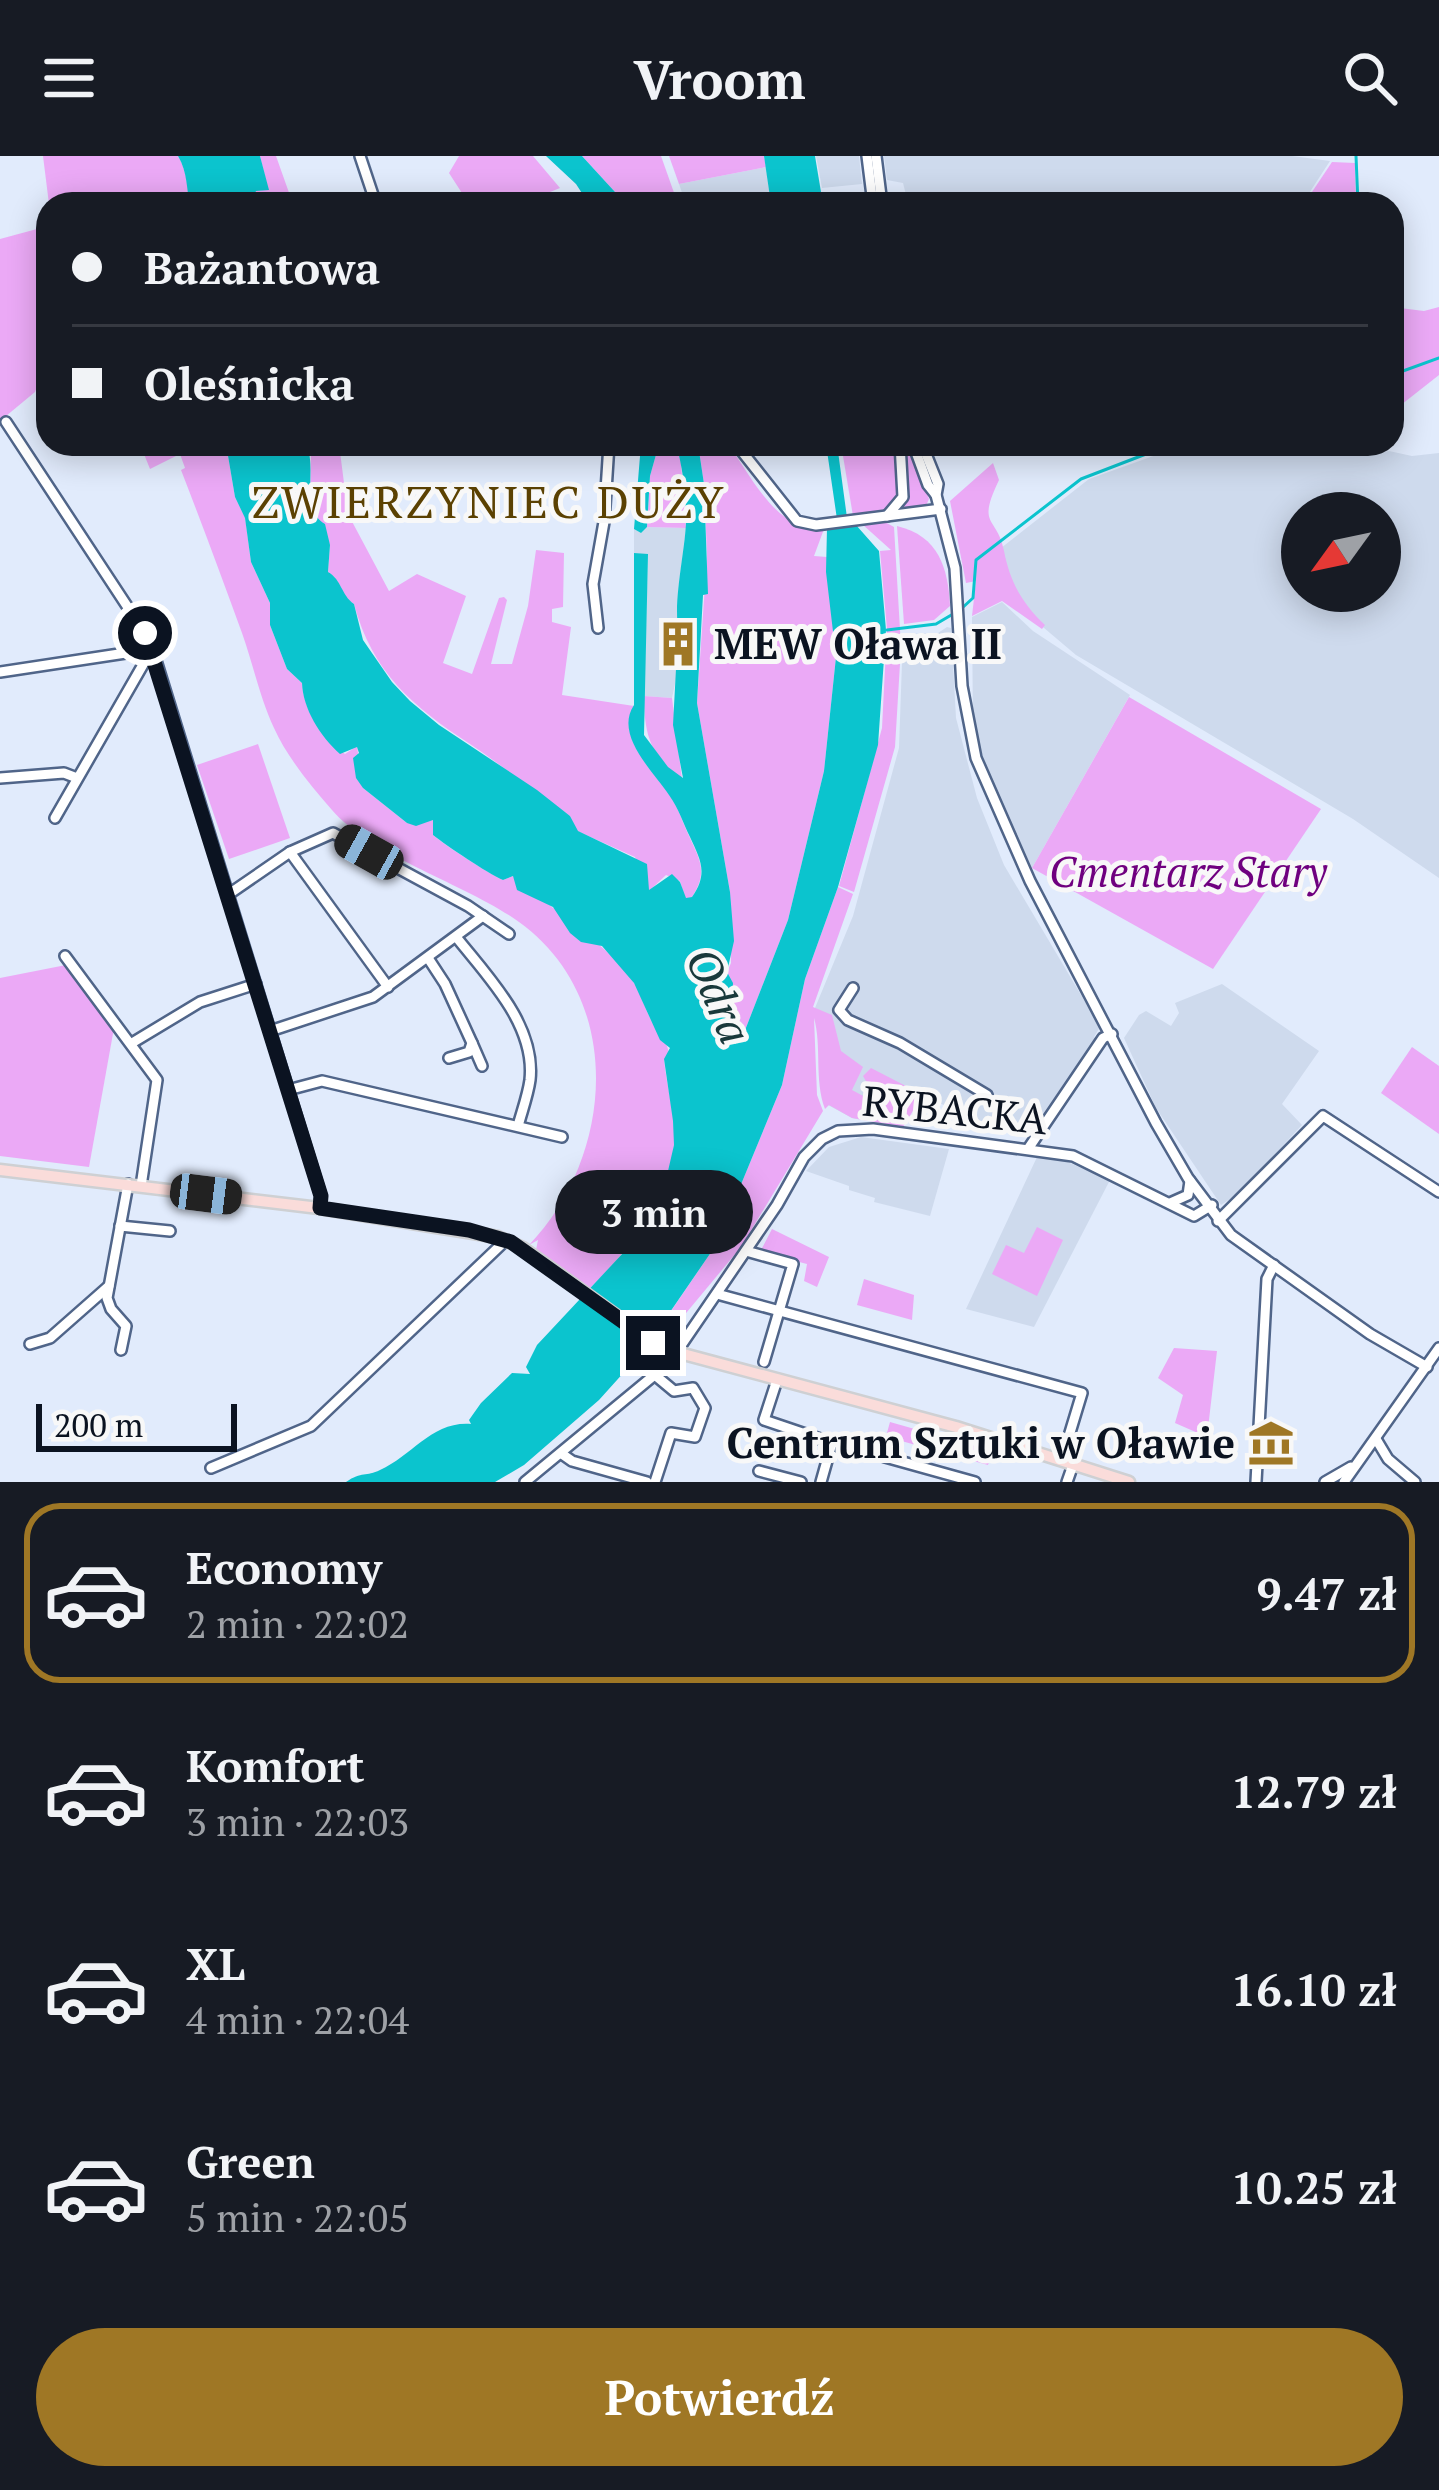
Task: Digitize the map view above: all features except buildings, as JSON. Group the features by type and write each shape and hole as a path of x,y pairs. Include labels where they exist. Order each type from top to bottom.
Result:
{"main road":[{"path":"0,1170 320,1208 506,1240 653,1343 676,1353 1129,1482"}],"street":[{"path":"360,156 372,192"},
{"path":"872,156 876,192"},
{"path":"6,422 152,649 321,1196 320,1208"},
{"path":"598,628 593,584 608,456"},
{"path":"746,456 797,521 826,524 940,509"},
{"path":"886,517 903,497 901,456"},
{"path":"917,456 937,495"},
{"path":"927,456 938,484 956,588 962,686 983,778 1030,881 1146,1105 1209,1205"},
{"path":"0,672 152,649"},
{"path":"55,818 152,649"},
{"path":"0,778 64,773 77,778"},
{"path":"229,894 290,852 333,832 508,934"},
{"path":"290,852 388,987"},
{"path":"270,1031 358,1003 388,987 483,916"},
{"path":"457,938 502,996 524,1037 531,1076 518,1126"},
{"path":"65,956 133,1042 158,1085 135,1185 120,1226 110,1286 109,1306 127,1330 121,1350"},
{"path":"428,958 446,985 482,1066"},
{"path":"133,1042 200,1002 256,985"},
{"path":"853,988 839,1010 848,1020 901,1043 987,1095"},
{"path":"1031,1145 1103,1039 1112,1034"},
{"path":"449,1058 469,1052 472,1042"},
{"path":"288,1090 322,1082 562,1137"},
{"path":"1221,1219 1323,1116 1439,1192"},
{"name":"RYBACKA","path":"525,1482 656,1376 717,1294 806,1154 838,1131 873,1129 1031,1145 1082,1159 1174,1202 1209,1205"},
{"path":"1178,1157 1190,1181 1243,1241 1391,1348 1427,1366"},
{"path":"1174,1202 1190,1192 1190,1181"},
{"path":"120,1226 170,1231"},
{"path":"212,1468 311,1426 506,1240"},
{"path":"746,1251 793,1264 764,1362"},
{"path":"1256,1482 1268,1280 1274,1265"},
{"path":"30,1344 55,1334 110,1286"},
{"path":"717,1294 1082,1393 1066,1482"},
{"path":"1344,1482 1439,1348"},
{"path":"562,1454 612,1477 651,1482 671,1433 691,1439 699,1432 705,1406 695,1386 674,1391 656,1376"},
{"path":"777,1380 764,1420 832,1443 821,1482"},
{"path":"1376,1439 1388,1459 1415,1482"},
{"path":"885,1457 975,1482"},
{"path":"1325,1482 1362,1458 1388,1459"},
{"path":"760,1471 800,1482"}],"shaded area":[{"path":"816,156 859,156 862,184 822,188"},
{"path":"884,156 1292,156 1330,161 1310,192 905,192 903,183 887,180"},
{"path":"766,167 769,192 682,192 679,184"},
{"path":"1439,453 1439,878 1353,819 1076,655 1024,611 992,555 1089,479 1153,456"},
{"path":"647,527 686,528 678,591 679,621 689,594 687,637 686,645 681,637 672,698 644,696 648,555 634,553 634,529 641,533"},
{"path":"1002,602 1033,631 1130,695 1032,868 991,780 973,727 972,617"},
{"path":"951,628 956,718 977,798 1004,865 1100,1027 1094,1037 1098,1041 1040,1127 1032,1121 1022,1135 992,1123 981,1124 916,1091 897,1127 852,1118 828,1105 815,1008 853,916 899,748 903,634 938,633"},
{"path":"1222,984 1319,1051 1282,1104 1302,1125 1239,1193 1221,1205 1156,1108 1124,1038 1146,1011 1171,1026 1179,1013 1175,1003"},
{"path":"861,1137 949,1149 930,1216 874,1202 875,1198 849,1190 849,1186 806,1171 829,1147"},
{"path":"1037,1157 1065,1161 1110,1180 1034,1327 966,1309"}],"green space":[{"path":"43,156 178,156 188,192 48,192"},
{"path":"260,156 276,156 289,192 256,192 268,189"},
{"path":"459,156 533,156 560,188 461,192 449,173"},
{"path":"582,156 661,156 674,192 615,192"},
{"path":"669,156 764,156 766,167 679,184"},
{"path":"1332,162 1355,163 1356,192 1312,192"},
{"path":"36,229 36,389 0,421 0,239"},
{"path":"1439,307 1439,375 1404,403 1404,308"},
{"path":"145,456 176,456 150,469"},
{"path":"181,456 228,456 235,497 245,517 251,562 270,603 270,625 287,669 302,683 310,714 329,740 345,754 357,746 363,788 407,823 433,819 433,835 503,880 513,876 587,934 624,970 665,1041 674,1145 664,1185 644,1224 589,1289 536,1250 538,1240 529,1245 557,1209 578,1169 591,1125 596,1080 592,1036 578,993 554,955 519,922 370,842 349,827 308,781 269,717 181,470 185,468"},
{"path":"311,456 341,456 348,514 389,591 417,574 466,596 443,663 472,674 499,598 504,597 491,664 512,664 528,606 536,550 564,553 563,607 552,609 552,622 571,627 562,695 634,706 630,718 633,742 673,800 699,860 700,881 692,897 685,899 680,881 666,875 649,891 635,857 577,831 570,816 430,716 397,686 372,649 354,604 328,572 330,545 310,506"},
{"path":"656,456 679,456 686,528 647,527"},
{"path":"700,456 736,456 779,513 807,528 824,529 814,556 827,557 836,657 824,771 788,920 742,1038 735,1044 727,972 731,963 730,892 697,703 707,555"},
{"path":"843,456 898,456 901,494 886,512 853,516"},
{"path":"903,456 913,456 929,499 925,508 899,511 907,487"},
{"path":"993,463 999,480 989,506 990,520 1014,582 1045,625 1042,629 1002,601 972,616 976,581 966,583 950,501"},
{"path":"885,522 894,527 901,647 895,747 854,892 839,886 882,728 887,629 880,551 891,550 862,524"},
{"path":"897,526 923,537 943,567 950,606 934,620 904,624"},
{"path":"644,696 672,698 682,779 651,743"},
{"name":"Cmentarz Stary","path":"1129,697 1321,809 1213,969 1032,868"},
{"path":"258,744 290,838 229,859 197,765"},
{"path":"838,887 853,894 813,1007 832,1015 841,1051 863,1067 852,1090 867,1098 874,1095 863,1076 871,1068 933,1100 927,1111 916,1106 903,1127 852,1118 829,1105 825,1109 814,1018 817,1095 823,1111 741,1247 662,1342 654,1336 716,1245 782,1085 805,979"},
{"path":"66,965 114,1028 89,1167 0,1156 0,978"},
{"path":"1412,1047 1439,1066 1439,1134 1381,1093"},
{"path":"1037,1227 1063,1240 1037,1296 992,1274 1006,1245 1024,1253"},
{"path":"772,1229 829,1257 817,1287 804,1281 807,1264 760,1252"},
{"path":"864,1279 914,1295 912,1320 857,1305"},
{"path":"1174,1348 1217,1351 1207,1437 1175,1423 1183,1395 1158,1378"},
{"path":"890,1422 992,1451 988,1465 887,1437 882,1451"}],"water":[{"path":"178,156 260,156 269,190 188,192"},
{"path":"546,156 582,156 615,192 581,192"},
{"path":"764,156 815,156 821,192 769,192"},
{"name":"Odra","path":"228,456 309,456 313,509 325,524 330,545 328,572 354,604 363,640 392,682 439,725 570,816 578,831 647,864 649,890 672,874 686,898 692,897 700,881 700,859 676,806 638,752 629,728 634,705 634,553 648,554 644,735 668,767 683,778 673,725 677,650 682,650 683,641 677,601 686,520 679,456 700,456 708,594 703,595 697,703 730,892 734,941 727,972 733,983 731,1035 735,1044 742,1038 788,920 824,771 836,657 826,572 827,528 838,526 828,456 839,456 848,525 856,525 879,551 886,630 878,745 838,887 805,979 782,1085 716,1245 644,1350 599,1400 524,1465 495,1482 346,1482 391,1464 445,1428 471,1424 481,1403 512,1373 530,1374 526,1367 537,1345 638,1237 668,1171 674,1145 664,1059 670,1048 660,1040 634,983 602,946 581,942 553,907 517,890 513,876 503,880 439,840 433,835 433,820 416,826 407,823 363,788 353,758 359,753 357,747 340,754 309,712 302,683 287,669 235,497"},
{"path":"640,456 656,456 647,527 641,533 634,529"}],"waterway":[{"path":"1356,156 1358,192"},
{"path":"1404,371 1439,358"},
{"path":"961,609 973,598 976,560 1081,479 1141,456"},
{"path":"887,630 936,624 953,614"}],"place":[{"name":"MEW Oława II","path":"678,644"},
{"name":"Centrum Sztuki w Oławie","path":"1271,1443"}],"district":[{"name":"ZWIERZYNIEC DUŻY","path":"489,502"}],"route":[{"path":"145,633 321,1196 320,1208 469,1230 511,1242 653,1343"}]}
